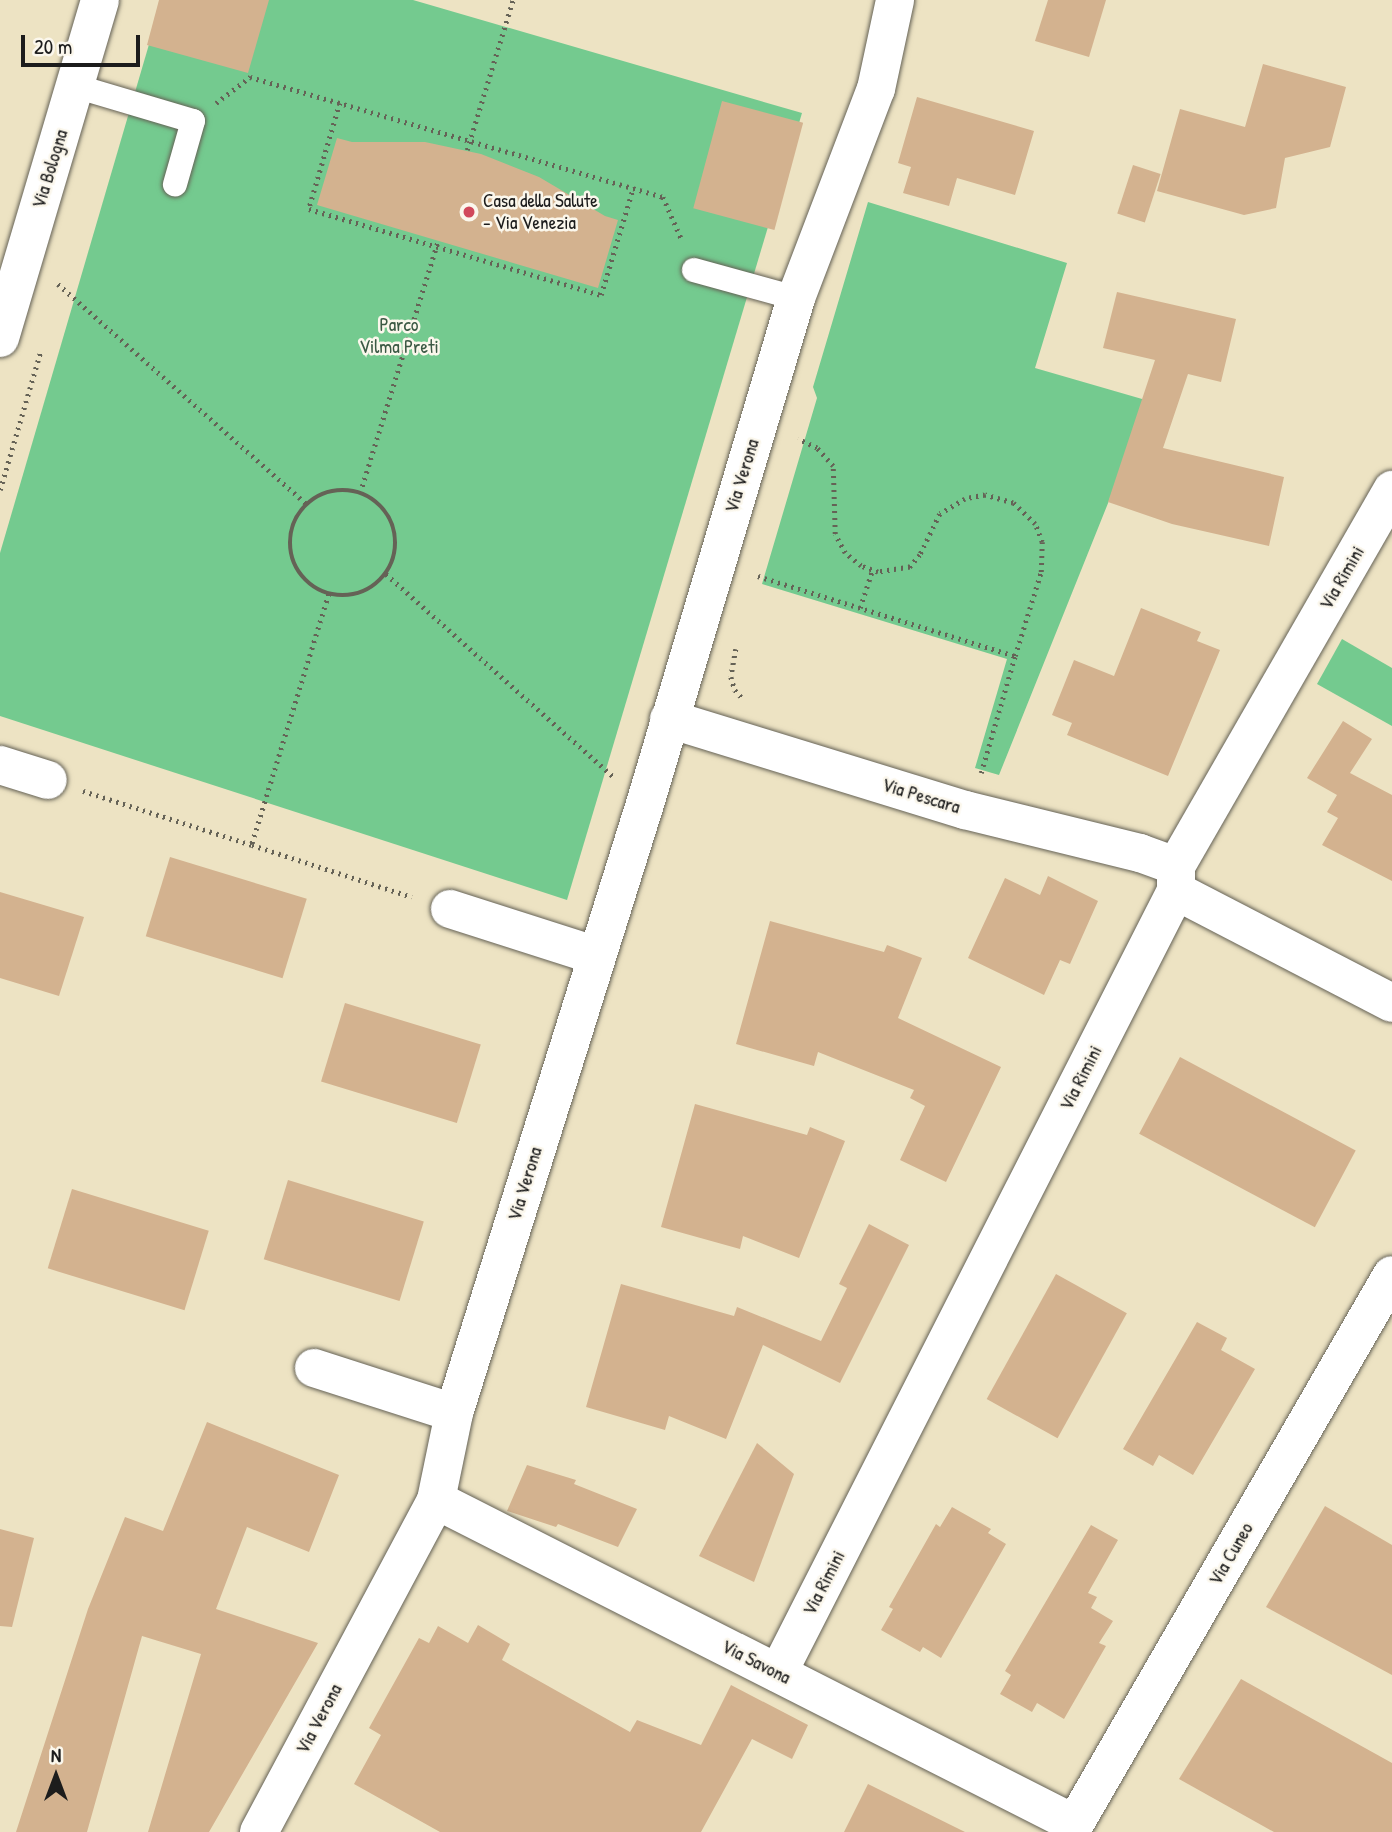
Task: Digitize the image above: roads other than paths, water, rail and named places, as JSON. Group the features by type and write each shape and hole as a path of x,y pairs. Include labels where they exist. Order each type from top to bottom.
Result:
{"street":[{"name":"Via Bologna","path":"3,318 100,0"},
{"name":"Via Verona","path":"259,1832 436,1500 454,1413 645,804 796,298 876,89 895,0"},
{"name":"Via Rimini","path":"778,1673 1176,878 1392,490"},
{"name":"Via Pescara","path":"669,719 965,810 1140,853 1176,878 1392,1003"},
{"path":"0,765 48,780"},
{"path":"450,909 597,956"},
{"name":"Via Cuneo","path":"1073,1828 1392,1275"},
{"path":"314,1368 454,1413"},
{"name":"Via Savona","path":"436,1500 778,1673 1073,1828"}],"lane":[{"path":"75,86 193,121 175,184"},
{"path":"695,270 796,298"}],"place":[{"name":"Casa della Salute - Via Venezia","path":"469,212"}],"park label":[{"name":"Parco Vilma Preti","path":"399,336"}]}
